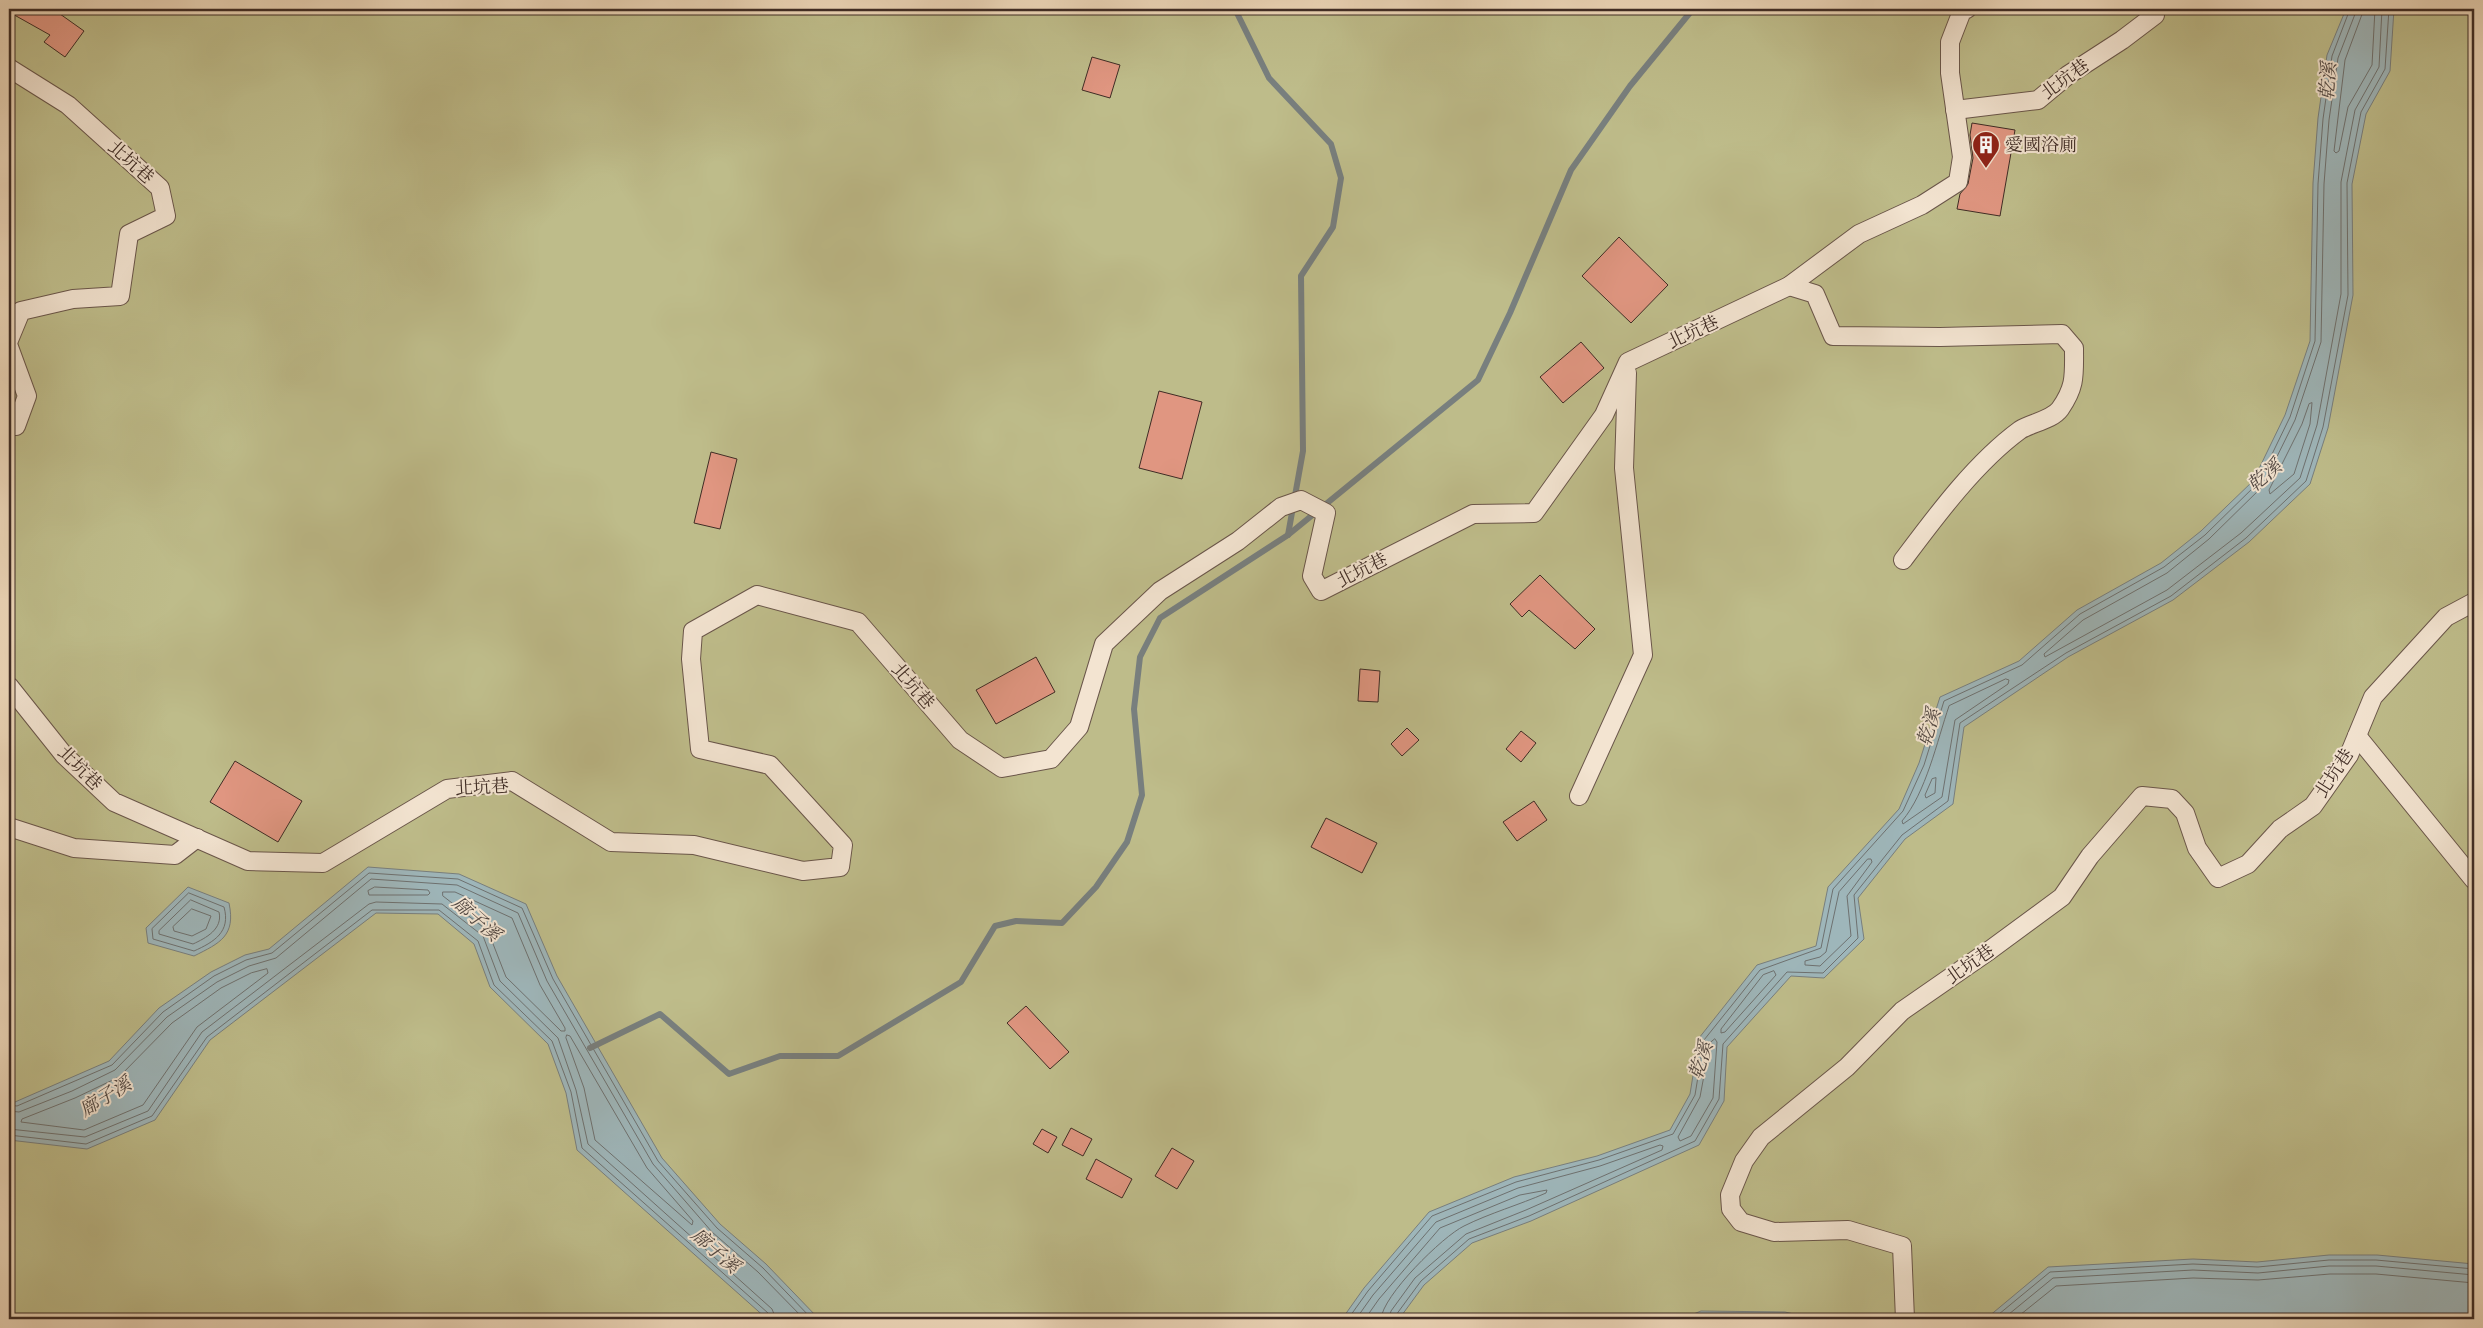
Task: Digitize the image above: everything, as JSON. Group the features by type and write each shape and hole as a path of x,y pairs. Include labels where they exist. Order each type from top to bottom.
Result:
{"street":[{"name":"北坑巷","path":"9,686 64,755 114,802 248,861 323,863 446,789 512,781 611,842 694,845 803,871 840,867 843,845 770,765 700,749 691,659 693,631 757,595 858,622 960,740 1002,768 1051,759 1079,727 1104,644 1160,591 1238,541 1280,507 1301,500 1326,513 1312,576 1321,591 1473,514 1534,513 1604,415 1628,362 1789,286 1859,234 1922,205 1958,182 1962,157 1950,73 1950,42 1962,11 1967,9"},
{"name":"北坑巷","path":"1955,110 2038,100 2068,75 2122,40 2155,15 2155,9"},
{"name":"北坑巷","path":"9,68 68,106 160,188 166,216 129,234 120,296 73,299 21,311 9,340"},
{"path":"1789,286 1815,294 1832,336 1940,337 2062,334 2074,348 2074,384 2058,411 2020,430 1981,466 1946,502 1903,560"},
{"path":"9,347 26,396 16,426 9,424"},
{"path":"1580,796 1643,655 1624,468 1628,362"},
{"name":"北坑巷","path":"1905,1319 1902,1246 1848,1230 1774,1232 1741,1222 1731,1209 1730,1195 1744,1161 1761,1137 1846,1066 1902,1012 2062,897 2090,856 2142,796 2172,799 2185,813 2198,848 2218,878 2248,864 2280,829 2313,806 2349,755 2373,697 2446,617 2474,602"},
{"name":"北坑巷","path":"2357,736 2474,880"},
{"path":"9,827 74,848 175,855 197,838"}],"shaded area":[{"path":"9,9 2474,9 2474,1319 9,1319"}],"water":[{"name":"乾溪","path":"2346,9 2394,9 2390,71 2366,114 2352,184 2353,295 2328,428 2310,484 2249,542 2173,600 2068,657 1964,727 1953,804 1905,839 1858,898 1864,939 1824,978 1791,976 1727,1047 1724,1101 1699,1145 1531,1221 1472,1243 1424,1285 1399,1319 1342,1319 1364,1288 1429,1212 1514,1177 1597,1156 1670,1130 1690,1094 1699,1038 1757,965 1816,946 1828,887 1899,809 1919,763 1940,697 2019,661 2077,610 2161,563 2201,531 2253,481 2285,415 2310,341 2313,183 2318,118 2327,55"},
{"name":"廍子溪","path":"368,867 459,874 526,904 557,976 662,1158 720,1224 766,1264 819,1319 767,1319 577,1150 566,1093 548,1044 490,987 474,944 438,914 376,913 210,1040 155,1120 87,1149 9,1140 9,1099 15,1102 109,1061 159,1008 211,972 245,955 269,949"},
{"path":"188,887 229,903 231,914 228,931 224,937 194,956 148,943 146,928"},
{"path":"2329,1255 2377,1255 2474,1264 2474,1319 1911,1319 1936,1315 1988,1317 2048,1267 2193,1259 2257,1262"},
{"path":"1701,1311 1785,1312 1816,1319 1681,1319"}],"building":[{"path":"9,9 53,9 84,31 65,57 44,42 50,35 9,12"},
{"path":"1092,57 1120,65 1110,98 1082,90"},
{"name":"愛國浴廁","path":"1972,123 2015,130 2000,216 1957,209 1960,194 1968,184 1973,158 1970,135"},
{"path":"1619,237 1668,285 1631,323 1582,276"},
{"path":"1581,342 1604,368 1563,403 1540,377"},
{"path":"1159,391 1202,402 1182,479 1139,468"},
{"path":"711,452 737,459 720,529 694,523"},
{"path":"1540,575 1595,629 1575,649 1529,610 1522,617 1510,604"},
{"path":"1036,657 1055,692 996,724 976,690"},
{"path":"1360,669 1380,671 1378,702 1358,701"},
{"path":"1407,728 1419,740 1402,756 1391,744"},
{"path":"1521,731 1536,743 1521,762 1506,749"},
{"path":"235,761 302,801 278,842 210,802"},
{"path":"1534,801 1547,820 1517,841 1503,822"},
{"path":"1326,818 1377,843 1362,873 1311,847"},
{"path":"1026,1006 1069,1052 1050,1069 1007,1023"},
{"path":"1071,1128 1092,1139 1083,1156 1062,1145"},
{"path":"1042,1129 1057,1137 1048,1153 1033,1144"},
{"path":"1172,1148 1194,1161 1177,1189 1155,1176"},
{"path":"1096,1159 1132,1179 1122,1198 1086,1179"}],"waterway":[{"path":"1235,9 1269,78 1331,144 1341,178 1333,227 1301,276 1303,451 1288,535"},
{"path":"590,1048 660,1014 729,1074 780,1056 838,1056 961,982 995,926 1016,921 1062,923 1096,887 1127,842 1142,795 1134,709 1140,657 1160,618 1288,535 1478,380 1510,313 1571,170 1630,86 1693,9"}],"place":[{"name":"愛國浴廁","path":"1986,169"}]}
